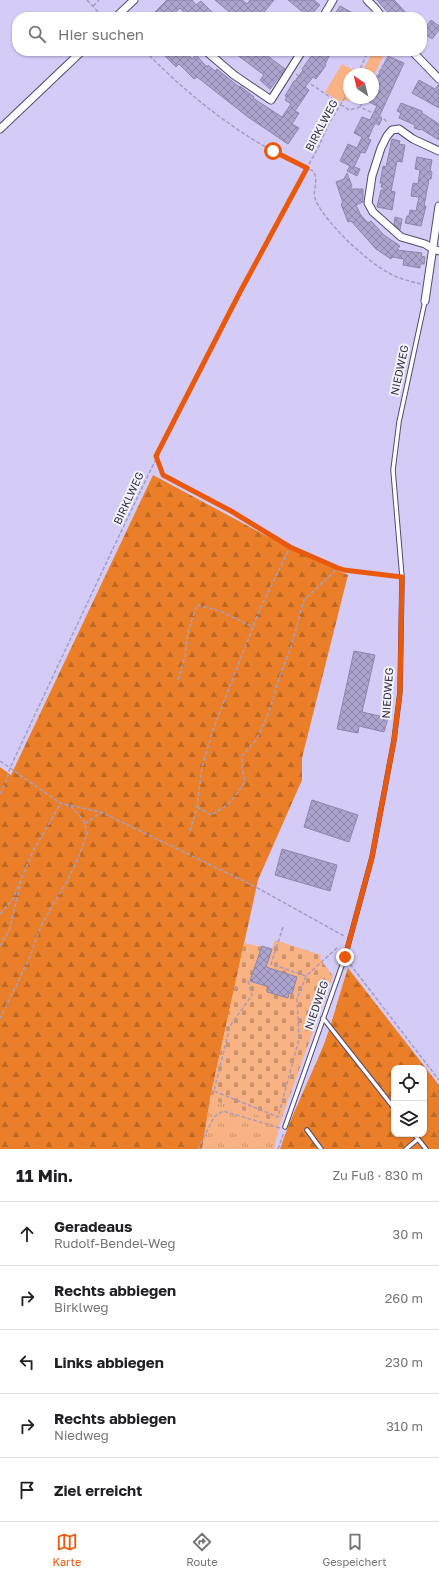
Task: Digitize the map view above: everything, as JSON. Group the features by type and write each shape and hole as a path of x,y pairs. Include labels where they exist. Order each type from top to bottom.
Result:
{"street":[{"path":"326,12 333,0"},
{"path":"367,0 378,12"},
{"path":"121,12 132,1"},
{"path":"0,129 77,56"},
{"path":"212,56 234,75 271,100 299,56"},
{"path":"417,56 439,79"},
{"path":"436,250 425,244 401,237 373,212 368,203 372,176 381,148 392,130 400,130 413,139 439,151"},
{"name":"NIEDWEG","path":"425,301 427,286 436,250 439,206"}],"lane":[{"name":"NIEDWEG","path":"285,1127 345,957 372,857 394,740 400,692 402,577 393,470 399,422 425,301"},
{"path":"323,1018 391,1104"},
{"path":"306,1130 321,1149"},
{"path":"406,1149 418,1139 426,1149"}],"path":[{"path":"87,0 98,12"},
{"path":"93,6 99,0"},
{"path":"150,56 164,71 218,116 247,136 312,171 316,178 315,200 349,242 373,264 404,280 427,286"},
{"path":"361,68 366,56"},
{"path":"379,72 388,56"},
{"path":"290,71 349,110 360,107 383,118 392,130"},
{"name":"BIRKLWEG","path":"0,794 10,768 156,456 239,294 318,148 328,125 343,100"},
{"path":"156,456 163,475 231,511 290,547 344,570 402,577"},
{"path":"190,831 197,807 202,767 213,730 253,627 290,547"},
{"path":"197,807 211,815 228,805 245,782 242,768 242,756 256,740 269,712 280,675 291,647 304,600 338,568"},
{"path":"178,680 185,657 188,631 197,605 220,612 253,627"},
{"path":"0,761 60,803 72,807 84,821 86,834 66,883 39,930 30,957 0,1019"},
{"path":"60,803 101,812 254,886 350,938"},
{"path":"0,914 13,899 33,851 60,803"},
{"path":"85,824 101,812"},
{"path":"0,946 9,931 23,875"},
{"path":"283,927 271,964 306,976"},
{"path":"248,981 252,995 230,1026 214,1091 278,1117 300,1039 297,999 306,976 338,948"},
{"path":"345,957 439,1080"},
{"path":"198,1149 214,1116 223,1110 284,1130 278,1149"}],"green space":[{"path":"370,56 383,57 378,68 364,68"},
{"path":"342,64 350,68 343,68 343,101 339,101 325,92"},
{"path":"153,475 291,549 348,575 302,758 302,780 258,880 210,1099 202,1149 0,1149 0,767 11,775"},
{"path":"275,940 321,955 320,959 333,976 280,1123 210,1099 244,943 272,949"},
{"path":"348,968 423,1065 391,1065 391,1137 427,1137 427,1070 439,1085 439,1149 280,1149 290,1122 324,1044"},
{"path":"210,1099 280,1123 274,1149 202,1148"}],"building":[{"path":"167,0 192,0 196,5 201,1 212,12 184,12 180,8 176,12 155,12"},
{"path":"215,0 242,0 247,4 250,0 274,0 264,12 229,12"},
{"path":"288,0 314,0 320,5 314,12 303,12"},
{"path":"377,0 394,0 405,12 388,12"},
{"path":"340,6 351,12 336,12"},
{"path":"431,20 439,26 439,30 432,39 427,36 427,25"},
{"path":"165,56 189,56 192,59 197,56 207,67 208,65 215,71 217,69 254,97 253,98 282,117 291,104 285,100 287,97 285,96 311,56 329,56 325,64 326,65 316,79 313,77 305,87 309,90 295,111 299,113 292,124 299,128 288,144 248,117 197,77 194,79 179,64 176,67"},
{"path":"239,56 268,56 285,69 270,89 260,80 264,75"},
{"path":"388,56 404,63 379,117 382,119 379,125 375,123 368,139 371,140 365,153 361,152 354,167 360,169 357,176 347,171 350,166 340,161 348,144 357,148 362,137 354,133 362,117 370,120 377,106 373,104 379,104 379,75"},
{"path":"419,80 435,89 439,84 439,108 412,93"},
{"path":"401,103 422,111 422,113 439,124 439,140 421,129 414,128 415,125 399,118 401,113 397,111"},
{"path":"392,139 400,141 399,144 405,145 402,162 397,161 391,191 395,192 392,210 377,207 381,190 387,190 381,187 382,183 380,183 383,166 386,167"},
{"path":"417,157 432,160 430,171 432,172 431,179 429,179 424,206 426,206 421,226 405,223 407,216 409,216 410,210 416,211 419,197 411,196 413,183 418,184 420,170 415,169"},
{"path":"347,173 352,186 350,189 363,189 363,202 356,205 360,214 368,223 371,221 384,235 400,246 397,250 422,253 421,256 425,257 424,264 420,264 420,268 403,265 404,259 392,257 391,259 376,249 351,221 348,222 341,204 343,203 336,182 344,179"},
{"path":"395,217 402,219 400,230 394,224"},
{"path":"354,651 375,655 362,712 388,718 384,732 359,726 358,733 337,729"},
{"path":"312,800 358,815 349,842 304,827"},
{"path":"282,849 337,865 330,891 275,875"},
{"path":"262,946 272,949 266,967 297,977 292,994 289,993 288,998 267,992 269,987 250,981"}],"route":[{"path":"273,151 290,161 307,168 239,294 156,456 163,475 231,511 290,547 344,570 402,577 400,692 394,740 372,857 345,957"}]}
